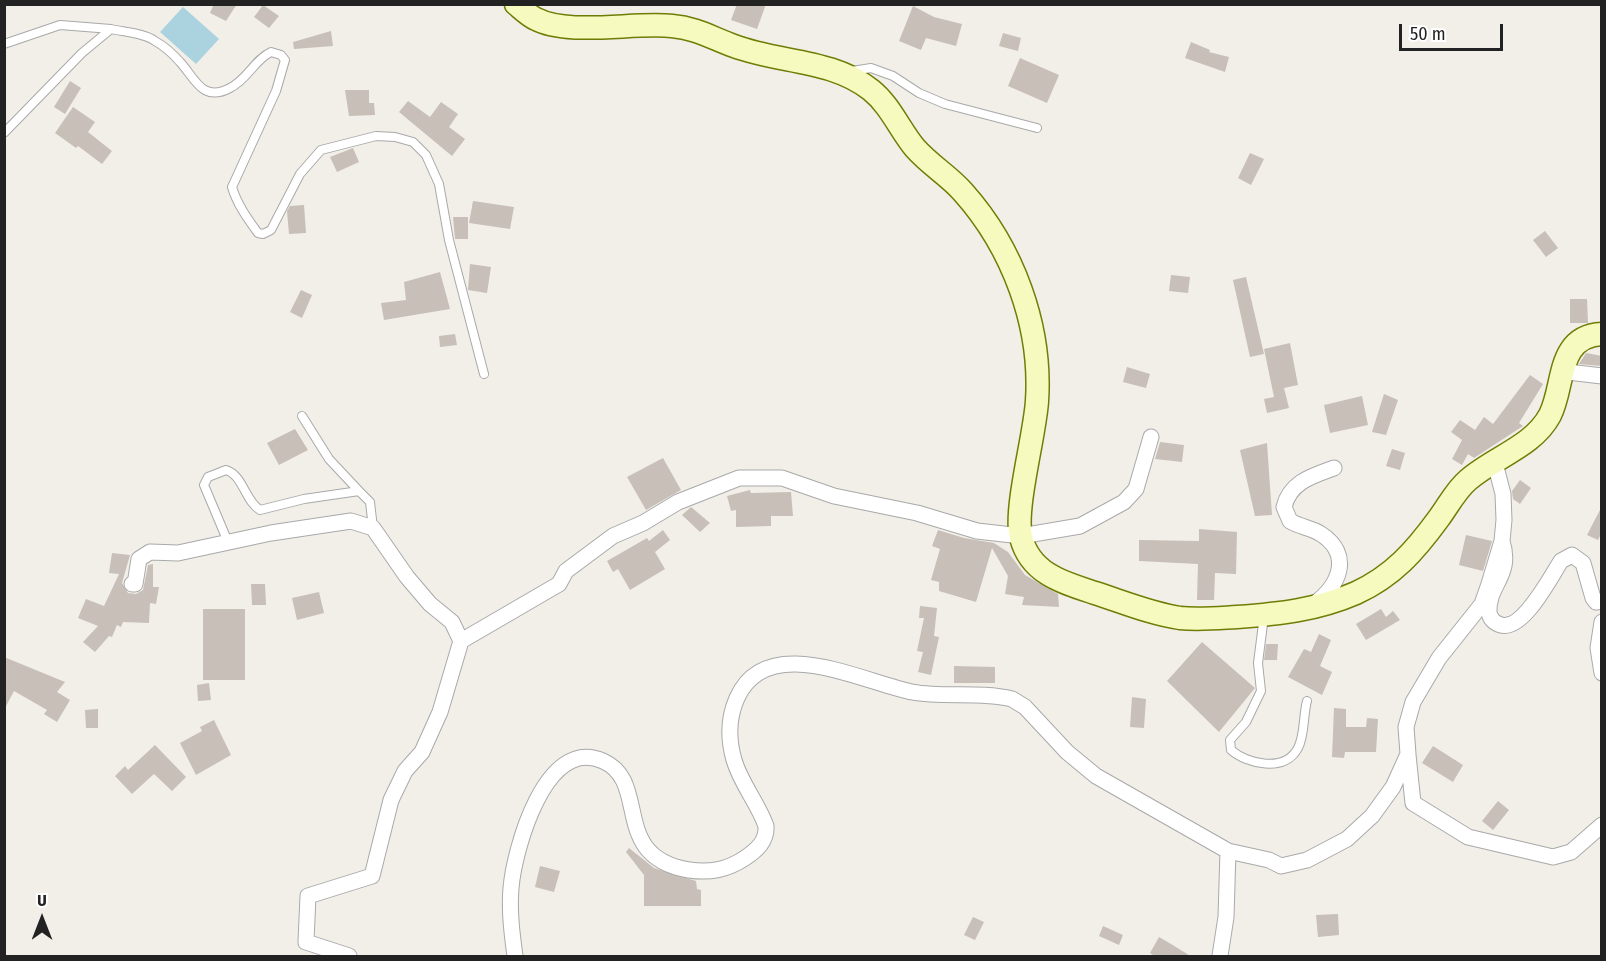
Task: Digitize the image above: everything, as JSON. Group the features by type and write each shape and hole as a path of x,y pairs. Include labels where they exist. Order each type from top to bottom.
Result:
{"street":[{"path":"516,4 537,20 567,27 642,24 689,28 735,46 842,73 874,92 910,142 927,161 962,190 985,219 1027,307 1034,335 1038,382 1034,433 1022,506 1020,536 1037,565 1055,581 1178,618 1265,615 1336,602 1386,578 1411,555 1468,479 1495,463 1540,430 1555,402 1562,366 1576,344 1589,335 1602,334"},
{"path":"1562,366 1568,372 1602,376"},
{"path":"461,641 559,584 566,571 614,536 678,502 739,478 782,478 834,496 896,508 977,531 1020,536 1080,526 1124,501 1136,489 1150,437"},
{"path":"1495,463 1503,494 1502,541 1482,604 1440,658 1413,702 1406,727 1413,803 1468,837 1553,857 1571,852 1602,825"},
{"path":"1307,609 1326,596 1338,580 1340,567 1337,555 1324,536 1290,522 1284,507 1293,488 1313,476 1334,468"},
{"path":"132,584 135,584 139,559 150,552 178,554 228,542 344,521 373,528 407,577 430,604 452,622 461,641 440,712 422,752 405,771 391,800 372,876 308,896 306,942 349,957"},
{"path":"1502,541 1507,556 1490,607 1490,617 1495,623 1508,626 1519,621 1562,561 1572,555 1583,563 1593,598 1596,602 1602,601"},
{"path":"1602,622 1598,648 1602,673"},
{"path":"515,957 511,888 521,836 533,806 544,787 558,770 574,761 598,759 616,771 628,795 642,842 649,855 666,864 676,868 713,872 739,861 760,845 765,837 766,826 736,768 731,746 730,721 744,685 763,671 788,664 834,670 912,692 1012,699 1025,707 1087,771 1228,851 1269,860 1281,866 1307,860 1334,848 1360,828 1393,787 1408,754"},
{"path":"1220,957 1226,917 1228,851"}],"lane":[{"path":"4,44 60,25 111,29 153,39 180,62 197,87 212,93 229,89 246,77 263,56 271,52 281,55 285,60 276,92 259,132 241,163 232,187 235,198 258,232 263,234 271,230 300,174 321,150 375,136 394,137 413,142 426,155 439,184 449,240 484,374"},
{"path":"4,133 82,53 111,29"},
{"path":"842,73 872,68 892,76 933,100 1037,128"},
{"path":"302,416 329,459 370,502 373,528"},
{"path":"228,542 204,485 208,477 220,471 231,471 251,503 260,510 271,510 304,499 359,491"},
{"path":"1265,615 1258,663 1261,692 1246,722 1230,740 1231,750 1246,760 1263,764 1279,761 1294,754 1300,742 1307,701"}],"water":[{"path":"183,7 219,39 196,64 160,32"}],"building":[{"path":"214,4 237,4 226,21 210,13"},
{"path":"737,4 766,4 757,29 731,20"},
{"path":"263,5 279,16 269,28 254,17"},
{"path":"913,6 934,17 962,24 956,46 926,38 921,50 899,41"},
{"path":"331,31 333,46 294,49 293,42"},
{"path":"1003,33 1021,38 1018,51 999,46"},
{"path":"1191,42 1210,50 1209,52 1229,57 1225,72 1185,58"},
{"path":"1020,58 1059,75 1047,103 1008,86"},
{"path":"70,81 81,88 65,114 54,107"},
{"path":"345,90 369,90 369,103 374,103 375,115 349,116"},
{"path":"408,101 430,117 441,102 458,114 449,127 465,139 452,156 399,112"},
{"path":"73,107 95,122 88,132 112,151 102,164 78,146 76,148 55,133"},
{"path":"353,148 359,162 337,172 330,157"},
{"path":"1250,153 1264,159 1251,185 1238,178"},
{"path":"473,201 514,207 510,229 469,223"},
{"path":"304,205 306,233 289,234 287,211 290,206"},
{"path":"453,217 468,217 468,239 455,239"},
{"path":"1545,231 1558,248 1546,257 1533,240"},
{"path":"470,264 491,267 487,293 468,290"},
{"path":"440,272 450,309 384,320 381,303 406,300 404,282"},
{"path":"1171,275 1190,277 1188,293 1169,291"},
{"path":"1246,277 1264,354 1250,357 1233,280"},
{"path":"301,290 312,295 302,318 290,312"},
{"path":"1570,299 1587,299 1588,323 1570,323"},
{"path":"455,334 457,345 440,347 439,336"},
{"path":"1290,343 1298,385 1284,388 1289,408 1267,413 1264,399 1274,397 1264,349"},
{"path":"1586,353 1602,356 1601,366 1579,364"},
{"path":"1127,367 1150,374 1146,388 1123,382"},
{"path":"1530,375 1543,384 1519,423 1523,426 1474,458 1468,454 1462,465 1452,459 1462,440 1451,432 1460,420 1475,430 1484,417 1493,424"},
{"path":"1384,394 1398,400 1386,435 1372,432"},
{"path":"1362,396 1368,425 1330,433 1324,405"},
{"path":"295,429 308,450 279,465 267,443"},
{"path":"1160,442 1184,445 1182,462 1155,459"},
{"path":"1267,443 1272,515 1255,516 1240,450"},
{"path":"1392,449 1405,453 1400,470 1386,466"},
{"path":"663,458 681,490 646,510 627,477"},
{"path":"1520,480 1531,488 1520,504 1513,499 1512,491"},
{"path":"750,490 751,493 791,492 793,516 771,516 771,526 736,527 736,510 731,511 727,496"},
{"path":"1602,506 1602,532 1598,540 1587,535"},
{"path":"691,507 710,523 700,532 682,515"},
{"path":"1199,529 1237,532 1236,574 1215,573 1214,600 1197,600 1198,564 1139,561 1139,540 1199,541"},
{"path":"663,530 670,540 655,552 665,569 630,590 618,569 613,572 607,561 647,538 649,541"},
{"path":"938,530 964,538 994,543 1008,552 1025,575 1058,594 1059,607 1022,605 1024,597 1005,594 1008,576 992,548 976,602 939,591 939,582 931,580 940,549 932,546"},
{"path":"1466,535 1492,541 1483,571 1459,565"},
{"path":"112,553 130,555 122,583 128,593 136,594 143,590 148,565 153,564 153,587 159,587 156,604 150,603 149,623 123,622 121,627 117,625 112,637 109,636 95,652 83,642 98,626 78,618 86,599 104,606 119,574 109,573"},
{"path":"251,584 265,584 266,605 252,605"},
{"path":"319,592 324,613 297,620 292,598"},
{"path":"920,606 937,608 934,636 939,637 931,675 918,672 923,652 917,651 924,618 919,618"},
{"path":"203,609 245,609 245,680 203,680"},
{"path":"1381,609 1386,617 1393,611 1400,620 1366,640 1356,624"},
{"path":"1319,634 1331,640 1320,666 1332,672 1322,695 1288,677 1304,649 1311,652"},
{"path":"1202,642 1255,688 1219,732 1167,681"},
{"path":"1266,644 1278,644 1277,660 1264,660"},
{"path":"4,657 65,682 57,692 70,700 57,722 44,714 47,710 14,691 4,710"},
{"path":"954,666 995,667 995,683 954,683"},
{"path":"209,683 211,700 198,701 197,685"},
{"path":"1132,697 1146,699 1144,728 1130,727"},
{"path":"1334,708 1346,709 1346,727 1366,727 1367,718 1378,719 1376,752 1345,752 1344,758 1332,757"},
{"path":"98,709 98,728 86,728 85,710"},
{"path":"214,720 231,755 196,775 180,743 202,731 200,727"},
{"path":"155,745 186,777 172,791 154,774 132,794 115,776 125,766 128,770"},
{"path":"1433,746 1463,765 1453,782 1422,763"},
{"path":"1498,801 1509,810 1493,830 1482,821"},
{"path":"629,848 654,868 696,881 697,889 701,890 701,906 644,906 644,875 626,852"},
{"path":"540,866 560,871 554,892 535,887"},
{"path":"1338,914 1339,935 1318,937 1316,915"},
{"path":"973,917 984,922 975,940 964,935"},
{"path":"1103,926 1123,935 1119,945 1099,936"},
{"path":"1159,937 1192,957 1156,957 1150,953"}]}
